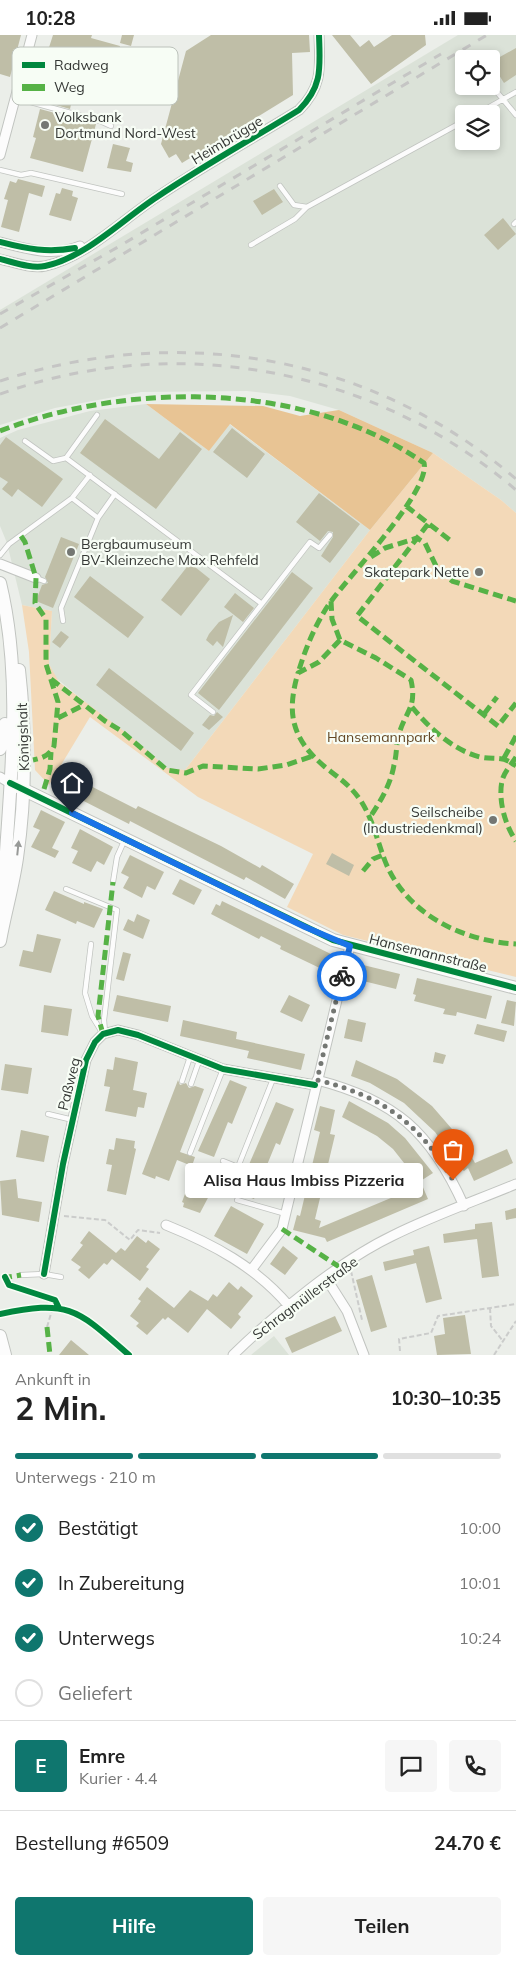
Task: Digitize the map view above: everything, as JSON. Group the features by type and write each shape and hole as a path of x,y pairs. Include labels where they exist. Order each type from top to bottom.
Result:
{"main road":[{"name":"Königshalt","path":"0,583 10,637 13,719 5,780 2,927 0,941"},
{"name":"Königshalt","path":"2,927 11,896 18,857 24,790 23,705 17,657 10,637"},
{"path":"0,749 4,739 6,679 10,637"},
{"name":"Hansemannstraße","path":"5,780 301,925 350,946 516,988"},
{"path":"0,1336 5,1355"}],"street":[{"name":"Heimbrügge","path":"0,259 22,265 43,267 69,257 101,238 157,197 300,110 315,91 319,77 319,35"},
{"path":"0,155 3,132 13,105"},
{"name":"Heimbrügge","path":"0,242 36,251 54,252 76,248 101,238"},
{"path":"0,564 40,580"},
{"path":"252,1269 282,1229 350,946"},
{"path":"104,1034 118,1030 138,1035 223,1069 273,1079 316,1083 376,1100 413,1126 438,1156 464,1206"},
{"name":"Paßweg","path":"44,1274 54,1215 86,1060 95,1042 104,1034"},
{"name":"Schragmüllerstraße","path":"233,1355 326,1278 390,1237 516,1184"},
{"path":"166,1225 203,1240 252,1269 289,1307"},
{"path":"326,1278 347,1311 364,1355"}],"lane":[{"path":"493,105 516,91"},
{"path":"500,95 516,115"},
{"path":"42,105 100,121 111,126"},
{"path":"250,245 296,219 307,207 455,126"},
{"path":"0,169 21,175 31,173 122,195"},
{"path":"280,186 294,205 307,207"},
{"path":"25,441 53,461 66,458 97,415"},
{"path":"66,458 262,604"},
{"path":"0,555 9,544 72,498 90,475"},
{"path":"63,621 61,609 68,591 98,518 115,494"},
{"path":"72,498 98,518"},
{"path":"213,712 192,695 310,542 319,548 330,535"},
{"path":"61,588 68,591"},
{"path":"113,882 117,857 126,838"},
{"path":"66,889 117,910 104,1034"},
{"path":"91,944 86,993 92,1016 104,1034"},
{"path":"182,1081 195,1059"},
{"path":"191,1085 195,1059"},
{"path":"190,1153 223,1069"},
{"path":"223,1161 238,1167 273,1079"},
{"path":"48,1114 73,1120"},
{"path":"237,1200 286,1214"},
{"path":"21,1275 44,1274 61,1277"}],"path":[{"path":"54,1215 104,1220 130,1240 138,1230 162,1233 166,1225"},
{"path":"349,1263 362,1317 360,1342"},
{"path":"400,1351 399,1339 431,1333 438,1316 516,1304"},
{"path":"47,1327 53,1307"},
{"path":"490,1308 491,1326 503,1341"},
{"path":"494,1355 516,1321"}],"shaded area":[{"path":"458,35 516,35 516,513 501,500 433,453 339,410 290,396 247,391 141,392 55,408 0,425 0,310"},
{"path":"146,404 209,451 229,424 370,530 185,770 167,769 56,678 49,664 52,611 22,605 7,543 0,526 0,438 18,430 90,411"},
{"path":"146,404 263,406 300,416 339,410 433,453 370,530 230,424 209,451"},
{"path":"274,1336 289,1355 251,1355"}],"green space":[{"name":"Hansemannpark","path":"433,453 501,500 516,513 516,977 343,935 287,907 313,854 198,797 90,717 49,785 35,770 29,652 22,605 52,611 49,664 59,682 129,735 167,768 185,770 370,530"}],"building":[{"path":"0,35 21,35 18,47 12,47 10,77 0,74"},
{"path":"53,35 92,35 91,38 120,46 120,47 49,47"},
{"path":"122,35 134,35 131,46 120,43"},
{"path":"211,35 309,35 310,52 292,53 293,95 182,163 176,154 169,158 161,144 171,105 178,105 178,81 186,51"},
{"path":"332,35 350,35 360,47 369,40 374,47 392,35 425,35 426,45 371,84"},
{"path":"516,48 516,75 504,83 500,77 500,57"},
{"path":"56,105 71,105 70,109"},
{"path":"40,109 96,124 83,172 30,158 36,138 33,137"},
{"path":"113,144 130,148 126,161 133,163 131,172 107,168"},
{"path":"18,179 45,186 42,197 29,193 19,232 1,227 8,200 4,199 10,181 16,183"},
{"path":"62,188 73,191 72,196 78,198 71,221 49,215 56,193 60,194"},
{"path":"274,189 283,202 262,215 253,201"},
{"path":"503,218 516,234 498,250 484,235"},
{"path":"105,419 159,459 180,432 202,449 156,509 80,453"},
{"path":"232,428 265,454 247,478 213,452"},
{"path":"6,437 63,479 42,507 18,489 12,497 2,489 8,482 0,477 0,445"},
{"path":"319,493 360,524 330,563 321,556 333,537 333,532 328,531 320,541 296,522"},
{"path":"61,537 79,544 53,608 36,601 42,585 48,583 45,577"},
{"path":"190,563 210,579 181,616 161,600"},
{"path":"292,572 313,588 219,710 198,693"},
{"path":"90,576 144,617 128,638 74,597"},
{"path":"235,593 254,608 243,622 224,607"},
{"path":"233,615 223,647 217,641 213,646 206,640 209,634 219,622"},
{"path":"61,631 69,637 60,648 52,642"},
{"path":"109,668 194,733 181,751 96,685"},
{"path":"217,712 223,717 209,730 202,725 210,715 214,716"},
{"path":"63,772 136,809 138,806 221,846 260,868 262,865 294,884 285,899 246,877 244,880 130,821 129,824 56,787"},
{"path":"41,810 65,822 52,848 59,851 55,858 31,847 40,830 33,827"},
{"path":"80,829 113,847 104,865 97,861 91,872 72,863 78,851 71,848"},
{"path":"332,853 354,865 349,876 326,864"},
{"path":"130,855 164,872 155,890 147,886 142,898 123,888 129,877 121,873"},
{"path":"180,879 202,890 194,905 172,894"},
{"path":"54,891 84,904 84,902 103,909 94,928 77,921 76,924 45,910"},
{"path":"222,901 333,955 326,971 280,949 281,946 261,936 259,939 211,914 216,904 220,906"},
{"path":"137,914 150,920 143,939 123,930 128,919 134,922"},
{"path":"37,934 61,939 51,973 19,966 23,950 33,952"},
{"path":"123,952 131,954 124,981 116,979"},
{"path":"359,964 400,974 396,989 355,979"},
{"path":"417,978 492,996 486,1019 457,1012 456,1016 443,1014 445,1009 414,1001 416,995 413,994"},
{"path":"117,995 171,1006 168,1022 113,1011"},
{"path":"289,995 310,1005 302,1022 280,1012"},
{"path":"507,1000 516,1002 514,1026 501,1023"},
{"path":"44,1005 72,1009 68,1036 41,1032"},
{"path":"348,1019 366,1023 362,1042 344,1038"},
{"path":"183,1020 237,1032 236,1039 305,1054 301,1070 247,1058 249,1051 180,1036"},
{"path":"477,1024 507,1031 504,1042 474,1034"},
{"path":"435,1052 446,1055 443,1064 433,1062"},
{"path":"115,1057 138,1062 133,1090 147,1093 144,1108 138,1107 136,1117 105,1111 110,1087 104,1086 107,1069 113,1070"},
{"path":"356,1060 397,1079 432,1106 465,1144 475,1163 507,1149 513,1163 474,1181 468,1168 464,1171 460,1168 435,1132 404,1103 370,1083 351,1076"},
{"path":"5,1064 32,1068 28,1094 1,1090"},
{"path":"178,1080 180,1085 186,1083 189,1088 195,1086 204,1089 180,1152 195,1157 192,1166 177,1160 169,1181 156,1176 155,1179 142,1174"},
{"path":"230,1080 247,1087 232,1124 228,1122 214,1157 198,1151"},
{"path":"349,1101 388,1123 405,1138 433,1173 419,1182 393,1149 377,1136 342,1117"},
{"path":"276,1102 294,1109 280,1145 276,1143 260,1182 276,1188 273,1196 258,1190 254,1199 206,1181 213,1164 244,1176"},
{"path":"320,1106 335,1110 330,1134 335,1135 315,1219 321,1221 319,1228 422,1185 428,1199 327,1242 325,1238 293,1230 297,1215 300,1216 320,1132 314,1130"},
{"path":"21,1130 49,1136 44,1162 16,1157"},
{"path":"116,1138 135,1141 134,1148 136,1149 126,1195 107,1191 112,1165 106,1164 109,1149 114,1150"},
{"path":"16,1179 18,1198 42,1202 39,1222 2,1215 0,1181"},
{"path":"189,1183 210,1194 200,1213 183,1207 184,1203 182,1202"},
{"path":"231,1206 264,1224 247,1254 214,1236"},
{"path":"516,1208 516,1218 506,1220 505,1211"},
{"path":"492,1222 499,1276 482,1278 477,1239 444,1243 443,1234 475,1229 475,1224"},
{"path":"89,1231 116,1253 121,1248 125,1251 137,1236 146,1243 148,1240 160,1249 146,1267 149,1269 140,1281 112,1259 107,1265 104,1263 89,1279 78,1270 81,1267 71,1260 83,1245 80,1243"},
{"path":"283,1246 298,1258 285,1275 270,1264"},
{"path":"429,1246 442,1299 426,1303 416,1263 385,1271 383,1262 414,1255 413,1250"},
{"path":"372,1275 387,1327 371,1332 356,1280"},
{"path":"229,1282 238,1290 241,1286 253,1296 238,1314 241,1317 231,1329 207,1309 188,1333 168,1317 165,1320 163,1318 147,1335 136,1326 139,1323 130,1316 141,1301 138,1299 147,1287 174,1308 190,1290 208,1301 213,1294 217,1297"},
{"path":"465,1315 471,1354 437,1355 434,1336 445,1334 443,1318"},
{"path":"335,1316 342,1331 292,1353 285,1338"},
{"path":"71,1340 89,1355 59,1355"}],"railway":[{"path":"0,328 487,35"},
{"path":"0,314 118,247 441,54"},
{"path":"0,381 68,363 137,354 205,353 272,361 337,378 400,403 460,437 516,479"},
{"path":"0,394 67,375 135,365 204,365 271,373 337,389 400,415 460,448 516,490"}],"marked path":[{"path":"0,431 50,415 104,403 160,398 217,397 272,404 327,416 377,436 424,463 423,476 403,512 332,600 321,617 308,644 298,673"},
{"path":"406,506 451,541"},
{"path":"428,524 357,616 498,726 516,703"},
{"path":"21,536 25,542 36,578 35,603 46,619 46,664 58,702 54,746 46,756 33,760"},
{"path":"371,557 385,548 417,538 425,543 436,566 452,581 516,601"},
{"path":"331,601 332,619 340,640 376,658 411,680 412,703 399,734 393,772 385,792 370,817"},
{"path":"340,640 319,662 298,673 294,688 293,713 299,736 314,757 349,787 361,801 372,823 385,861 394,880 421,910 456,930 496,942 516,944"},
{"path":"51,679 105,721 120,730 167,770 186,773 203,766 258,769 286,765 313,756"},
{"path":"484,714 497,697"},
{"path":"58,718 84,705"},
{"path":"412,707 426,723 451,744 470,754 503,759 516,766"},
{"path":"504,758 516,736"},
{"path":"44,789 50,769 51,752"},
{"path":"516,757 503,778 501,788 506,820 516,841"},
{"path":"363,871 373,859 383,855"},
{"path":"103,1034 98,1016 113,882"},
{"path":"282,1229 341,1268"},
{"path":"2,1278 21,1275"},
{"path":"47,1327 50,1355"}],"cycle path":[{"path":"0,259 22,265 40,267 60,262 75,255 174,186 299,110 307,101 316,84 319,66 319,35"},
{"path":"0,242 38,250 75,248"},
{"path":"10,783 333,940 516,988"},
{"path":"44,1274 63,1164 86,1060 95,1042 103,1034 118,1030 138,1035 223,1069 315,1085"},
{"path":"5,1277 9,1285 55,1300 59,1308"},
{"path":"0,1314 43,1308 72,1312 97,1327 129,1355"}],"way so far":[{"path":"342,976 317,1080 362,1093 388,1107 413,1126 438,1156 453,1180"}],"place":[{"name":"Volksbank Dortmund Nord-West","path":"45,125"},
{"name":"Bergbaumuseum BV-Kleinzeche Max Rehfeld","path":"71,552"},
{"name":"Skatepark Nette","path":"479,572"},
{"name":"Seilscheibe (Industriedenkmal)","path":"493,820"},
{"name":"Alisa Haus Imbiss Pizzeria","path":"453,1180"}],"route":[{"path":"72,813 305,927 350,946 342,976"}]}
